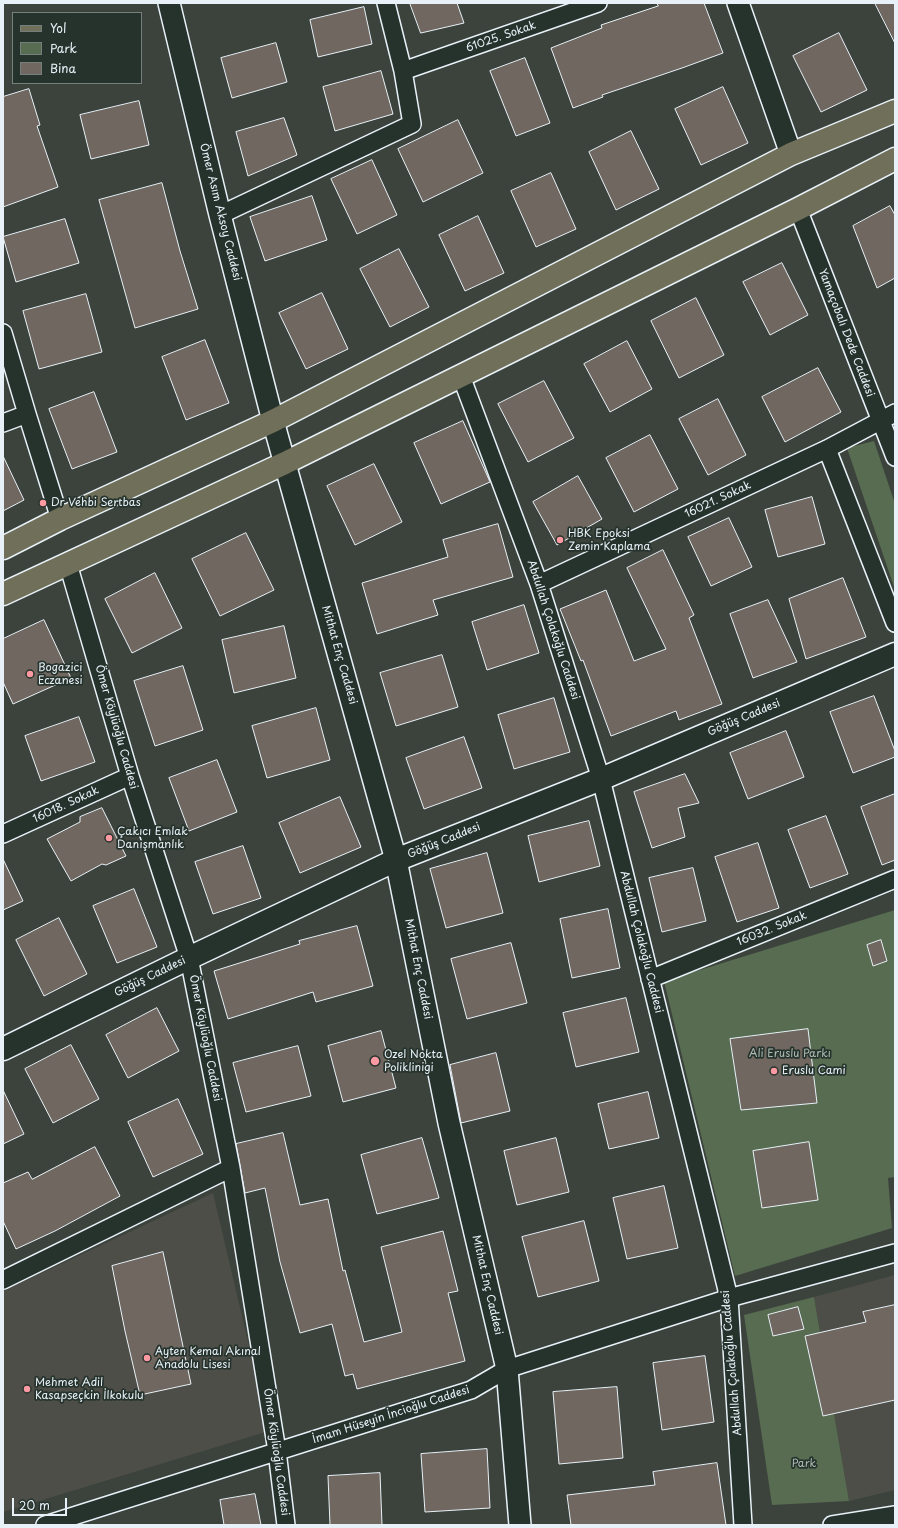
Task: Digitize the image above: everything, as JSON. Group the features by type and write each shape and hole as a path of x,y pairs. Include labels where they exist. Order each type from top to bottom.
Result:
{"main road":[{"path":"3,548 60,519 273,421 791,154 895,111"},
{"path":"3,594 285,463 798,209 895,158"},
{"name":"Göğüş Caddesi","path":"3,1049 189,958 396,860 601,779 895,654"}],"street":[{"name":"Ömer Asım Aksoy Caddesi","path":"169,3 220,215 273,421"},
{"path":"220,215 412,124 403,71 386,3"},
{"name":"61025. Sokak","path":"403,71 598,3"},
{"path":"738,3 791,154"},
{"name":"Yamaçobalı Dede Caddesi","path":"798,209 888,417 895,457"},
{"path":"3,333 60,519"},
{"name":"Abdullah Çolakoğlu Caddesi","path":"461,376 539,584 601,779 729,1298 743,1525"},
{"path":"3,423 27,414"},
{"name":"16021. Sokak","path":"539,584 827,449 888,417"},
{"name":"Mithat Enç Caddesi","path":"273,421 396,860 449,1123 507,1369 520,1525"},
{"path":"827,449 895,623"},
{"name":"Ömer Köylüoğlu Caddesi","path":"68,564 130,776 189,958 231,1168 277,1451 286,1525"},
{"name":"16018. Sokak","path":"3,834 130,776"},
{"name":"16032. Sokak","path":"650,979 895,879"},
{"path":"3,1280 231,1168"},
{"name":"İmam Hüseyin İncioğlu Caddesi","path":"45,1525 471,1390 507,1369 729,1298 895,1254"},
{"path":"832,1525 895,1514"}],"shaded area":[{"name":"Ayten Kemal Akınal Anadolu Lisesi","path":"213,1193 269,1431 3,1512 3,1291"},
{"path":"895,1275 895,1490 849,1501 814,1297"}],"green space":[{"path":"874,441 895,504 895,590 847,448"},
{"name":"Ali Eruslu Parkı","path":"895,910 895,1177 888,1178 892,1228 735,1276 664,981"},
{"name":"Park","path":"814,1297 849,1501 772,1505 744,1315"}],"building":[{"path":"410,3 457,3 464,23 421,33"},
{"path":"657,3 704,3 723,53 602,95 603,97 573,108 551,48 602,28 601,25 658,6"},
{"path":"875,3 895,3 895,43"},
{"path":"364,7 372,44 318,57 310,20"},
{"path":"839,33 867,90 821,112 793,56"},
{"path":"276,43 287,82 232,98 221,58"},
{"path":"525,58 550,123 516,136 490,71"},
{"path":"381,71 393,114 335,131 323,87"},
{"path":"723,87 748,143 701,165 675,109"},
{"path":"29,89 40,125 37,126 58,187 3,207 3,97"},
{"path":"139,101 149,145 91,159 80,115"},
{"path":"284,118 297,155 248,176 236,132"},
{"path":"458,120 483,173 423,202 398,149"},
{"path":"631,131 659,189 616,210 589,152"},
{"path":"372,160 397,215 357,234 331,179"},
{"path":"551,173 576,229 536,247 511,191"},
{"path":"162,183 180,251 198,309 135,328 99,200"},
{"path":"312,196 327,240 265,261 250,217"},
{"path":"890,206 895,215 895,278 877,288 853,226"},
{"path":"478,216 504,273 465,291 439,235"},
{"path":"65,219 79,263 16,282 3,237"},
{"path":"399,249 429,307 390,327 360,269"},
{"path":"782,263 808,315 770,335 743,282"},
{"path":"322,293 348,349 306,369 279,313"},
{"path":"86,294 102,352 39,369 23,311"},
{"path":"696,298 724,355 679,378 651,321"},
{"path":"205,340 229,403 186,420 162,357"},
{"path":"627,341 652,389 610,412 584,364"},
{"path":"818,368 841,412 785,442 762,397"},
{"path":"544,381 574,438 528,462 498,404"},
{"path":"94,392 117,452 72,469 49,409"},
{"path":"718,399 746,455 708,475 679,419"},
{"path":"463,421 490,482 441,504 414,443"},
{"path":"650,435 678,489 634,512 606,458"},
{"path":"3,456 24,500 3,511"},
{"path":"374,464 402,522 355,545 327,486"},
{"path":"578,476 602,519 557,545 533,502"},
{"path":"812,497 825,544 778,557 765,510"},
{"path":"729,518 752,567 711,586 688,537"},
{"path":"498,524 513,577 433,600 438,615 377,634 362,583 448,557 443,540"},
{"path":"246,533 274,590 220,616 192,559"},
{"path":"663,550 694,615 689,618 722,704 679,720 676,711 611,736 583,660 581,661 560,609 606,590 634,661 666,649 627,568"},
{"path":"155,573 182,628 132,653 105,599"},
{"path":"843,578 866,637 806,659 789,599"},
{"path":"768,600 797,662 753,678 730,614"},
{"path":"524,605 539,653 487,670 472,622"},
{"path":"44,620 71,678 13,704 3,682 3,639"},
{"path":"284,626 296,678 234,693 222,640"},
{"path":"442,655 458,707 396,726 380,673"},
{"path":"183,666 203,730 155,746 134,681"},
{"path":"874,696 895,751 895,757 853,773 830,712"},
{"path":"554,698 570,752 514,769 498,715"},
{"path":"316,708 330,760 267,778 252,726"},
{"path":"79,717 95,762 41,781 25,736"},
{"path":"786,731 804,777 748,799 730,753"},
{"path":"464,737 482,788 424,809 406,758"},
{"path":"217,760 237,812 189,831 169,778"},
{"path":"685,774 699,803 678,808 685,837 652,848 634,792"},
{"path":"895,794 895,860 882,865 861,807"},
{"path":"340,797 361,847 300,873 279,823"},
{"path":"102,808 126,856 106,865 102,864 71,881 47,839 80,822 80,817"},
{"path":"826,816 848,874 810,888 788,830"},
{"path":"589,821 600,866 539,882 528,836"},
{"path":"758,843 779,908 737,922 715,857"},
{"path":"243,846 261,898 213,914 195,862"},
{"path":"487,853 503,913 446,928 430,869"},
{"path":"3,859 23,901 3,910"},
{"path":"693,868 706,921 662,932 649,878"},
{"path":"134,889 157,947 117,963 93,906"},
{"path":"608,909 620,968 572,978 560,919"},
{"path":"59,918 87,974 44,996 16,940"},
{"path":"357,926 373,986 316,1002 313,992 228,1019 214,971 300,944 299,941"},
{"path":"881,940 887,961 873,966 867,945"},
{"path":"511,943 527,1003 467,1019 451,959"},
{"path":"626,998 639,1052 576,1067 563,1013"},
{"path":"157,1008 179,1051 128,1078 106,1035"},
{"name":"Eruslu Cami","path":"808,1029 817,1103 741,1110 730,1039"},
{"path":"381,1031 396,1088 343,1102 328,1046"},
{"path":"71,1045 99,1099 53,1123 25,1069"},
{"path":"298,1046 311,1096 246,1112 233,1063"},
{"path":"496,1053 510,1111 461,1123 450,1065"},
{"path":"3,1090 24,1134 3,1144"},
{"path":"648,1092 659,1138 609,1149 598,1104"},
{"path":"178,1099 203,1154 153,1177 128,1122"},
{"path":"283,1133 300,1205 328,1199 343,1271 345,1270 364,1342 402,1332 381,1247 443,1231 458,1291 448,1293 465,1361 357,1389 353,1374 345,1376 332,1324 300,1333 280,1262 265,1188 245,1193 236,1144"},
{"path":"422,1138 439,1198 377,1214 361,1155"},
{"path":"556,1138 569,1192 517,1205 504,1151"},
{"path":"809,1142 818,1200 762,1208 753,1151"},
{"path":"95,1147 120,1196 55,1231 16,1249 3,1221 3,1183 28,1172 32,1179"},
{"path":"664,1186 678,1248 627,1259 613,1198"},
{"path":"584,1221 599,1281 538,1297 522,1237"},
{"path":"163,1252 191,1384 140,1395 112,1266"},
{"path":"895,1305 895,1400 823,1416 805,1336 866,1322 863,1312"},
{"path":"798,1307 804,1329 773,1336 768,1315"},
{"path":"705,1356 714,1422 662,1430 653,1363"},
{"path":"617,1387 623,1458 559,1464 553,1392"},
{"path":"487,1449 490,1508 425,1512 421,1454"},
{"path":"717,1463 726,1525 571,1525 567,1495 655,1485 653,1472"},
{"path":"380,1473 382,1525 330,1525 328,1476"},
{"path":"255,1494 261,1525 224,1525 220,1500"}],"place":[{"name":"Dr Vehbi Sertbas","path":"43,503"},
{"name":"HBK Epoksi Zemin Kaplama","path":"560,540"},
{"name":"Bogazici Eczanesi","path":"30,674"},
{"name":"Çakıcı Emlak Danışmanlık","path":"109,838"},
{"name":"Ozel Nokta Poliklinigi","path":"375,1061"},
{"name":"Eruslu Cami","path":"774,1071"},
{"name":"Ayten Kemal Akınal Anadolu Lisesi","path":"147,1358"},
{"name":"Mehmet Adil Kasapseçkin İlkokulu","path":"27,1389"}]}
